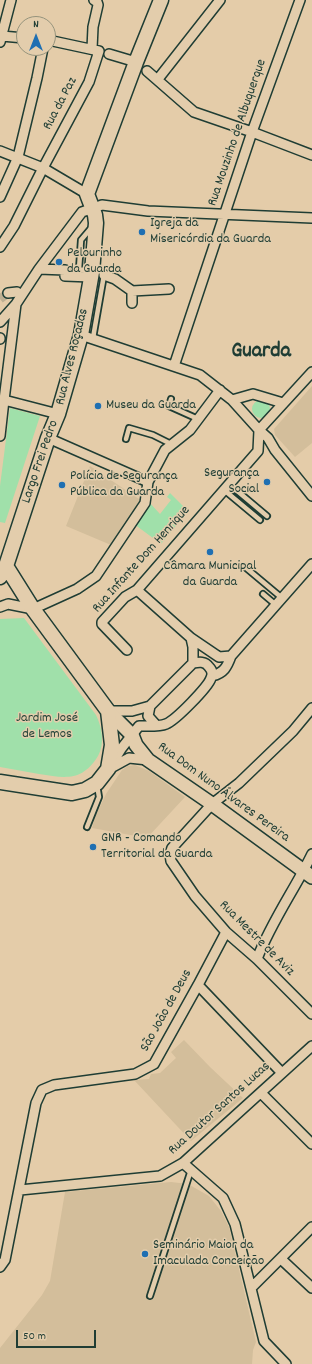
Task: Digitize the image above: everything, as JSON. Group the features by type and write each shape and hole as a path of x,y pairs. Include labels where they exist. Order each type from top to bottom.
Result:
{"main road":[{"path":"87,194 136,62 161,0"},
{"name":"Rua Alves Roçadas","path":"58,414 87,337 95,272 96,223 87,194"},
{"name":"Largo Frei Pedro","path":"3,572 6,551 58,414"},
{"path":"0,782 72,793 85,790 96,783 108,769 112,745 108,711 33,609 3,572"}],"street":[{"path":"11,0 1,39 16,38"},
{"name":"Rua da Paz","path":"0,247 14,226 89,82 96,50 93,27 98,5 94,0"},
{"path":"158,79 220,0"},
{"name":"Rua Mouzinho de Albuquerque","path":"174,366 252,132 300,0"},
{"path":"56,42 96,50"},
{"path":"109,54 136,62"},
{"path":"0,197 18,157 41,56"},
{"path":"147,71 158,79 194,112 312,155"},
{"path":"0,151 43,168 87,194"},
{"path":"0,322 16,304 39,269 82,212 102,204 148,211 312,218"},
{"path":"39,269 66,270 66,276 95,272 115,279 132,290 169,290"},
{"path":"132,290 132,303"},
{"path":"8,293 17,292 21,296"},
{"path":"0,436 16,304"},
{"path":"87,337 200,375 232,400 258,430 268,438 275,450 312,496"},
{"path":"275,450 258,451 258,430 312,372"},
{"path":"0,607 8,604 33,609 77,589 96,576 145,503 148,482 165,450 190,430 220,390"},
{"path":"232,400 253,394 283,403"},
{"name":"Largo Frei Pedro","path":"4,400 58,414"},
{"path":"48,438 148,482"},
{"name":"Rua Infante Dom Henrique","path":"126,650 102,624 102,622 125,597 137,590 258,451"},
{"path":"212,676 221,674 228,666 231,656 312,564"},
{"path":"137,590 191,638 219,657 231,656"},
{"path":"191,638 193,647 193,663"},
{"path":"108,711 132,711 150,706 193,663 206,663 212,670 212,676 208,684 178,715 166,724 139,726 108,769"},
{"path":"150,706 148,716 156,725"},
{"path":"212,804 239,783 293,731 312,708"},
{"name":"Rua Dom Nuno Álvares Pereira","path":"108,711 132,735 136,745 148,760 212,804 308,874"},
{"path":"108,769 129,758 148,760"},
{"name":"Rua Mestre de Aviz","path":"212,804 172,848 170,854 171,861 195,896 226,932 312,1014"},
{"path":"257,960 263,945 295,884 308,874 312,854"},
{"name":"São João de Deus","path":"20,1190 36,1103 42,1090 54,1085 135,1074 154,1064 226,932"},
{"path":"198,985 282,1072"},
{"name":"Rua Doutor Santos Lucas","path":"20,1190 160,1176 183,1163 312,1046"},
{"path":"261,1093 312,1144"},
{"path":"183,1163 223,1198 235,1224 264,1341 286,1364"},
{"path":"0,1267 5,1260 20,1190"},
{"path":"251,1288 312,1227"},
{"path":"280,1259 312,1288"}],"lane":[{"path":"171,399 169,406 198,419"},
{"path":"126,439 129,428 153,435 173,445"},
{"path":"226,487 267,516"},
{"path":"226,487 260,520"},
{"path":"245,567 279,601"},
{"path":"263,594 279,601"},
{"path":"87,828 99,797 96,783"},
{"path":"150,1296 191,1170"}],"shaded area":[{"path":"312,386 312,443 295,457 275,435 274,429"},
{"path":"90,466 142,501 111,545 66,526"},
{"path":"135,765 149,771 185,797 147,838 92,828 95,817 106,794 122,770 128,766"},
{"path":"184,1040 243,1098 191,1141 134,1080 149,1079 151,1074 160,1073 176,1058 171,1052"},
{"name":"Seminário Maior da Imaculada Conceição","path":"171,1182 188,1184 209,1196 221,1211 229,1227 256,1342 253,1350 252,1364 0,1364 0,1348 42,1295 50,1281 65,1192"}],"green space":[{"path":"257,400 265,400 270,405 268,416 265,418 257,418 252,413 252,405"},
{"path":"10,408 40,416 5,523 0,522 0,486"},
{"path":"170,493 188,511 161,544 134,524 149,502 160,514 171,500 167,497"},
{"name":"Jardim José de Lemos","path":"24,618 96,715 98,720 102,736 100,751 92,764 79,774 57,777 0,767 0,619"}],"tunnel":[{"path":"0,299 8,293"}],"place":[{"name":"Igreja da Misericórdia da Guarda","path":"142,232"},
{"name":"Pelourinho da Guarda","path":"59,262"},
{"name":"Museu da Guarda","path":"98,406"},
{"name":"Segurança Social","path":"267,482"},
{"name":"Polícia de Segurança Pública da Guarda","path":"62,485"},
{"name":"Câmara Municipal da Guarda","path":"210,552"},
{"name":"GNR - Comando Territorial da Guarda","path":"93,847"},
{"name":"Seminário Maior da Imaculada Conceição","path":"145,1254"}],"district":[{"name":"Guarda","path":"261,353"}]}
